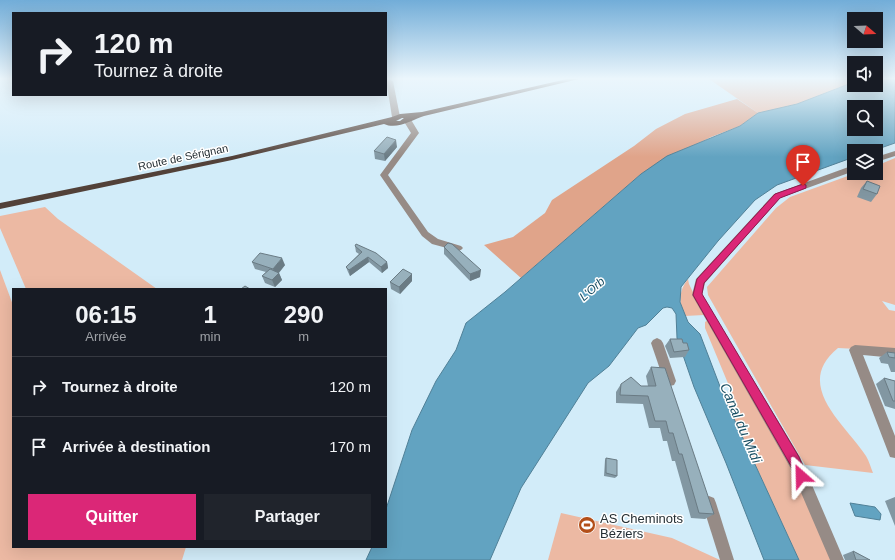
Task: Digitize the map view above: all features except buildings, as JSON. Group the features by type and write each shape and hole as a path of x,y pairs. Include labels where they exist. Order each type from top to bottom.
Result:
{"main road":[{"name":"Route de Sérignan","path":"0,206 136,179 461,105"}],"street":[{"path":"397,105 402,119 415,133 384,175 425,234 435,242 458,248"},
{"path":"883,157 895,153"},
{"path":"837,560 795,462 697,295 697,288 700,282 777,196 847,171"},
{"path":"657,343 674,395"},
{"path":"895,353 855,350 895,452"},
{"path":"706,493 728,560"}],"shaded area":[{"path":"716,105 746,105 758,113 740,126 711,137 641,174 521,278 484,245 513,237 545,213 552,200 634,146 656,129 685,114"},
{"path":"747,105 792,105 758,113"},
{"path":"895,158 895,305 882,301 889,310 895,311 895,351 838,348 825,362 820,376 821,390 827,404 836,418 866,456 873,473 805,465 708,295 707,287 776,208 790,197 847,176 847,180 883,180 883,163"},
{"path":"45,207 58,219 156,288 26,288 0,228 0,216"},
{"path":"0,270 12,302 12,548 186,548 182,560 0,560"},
{"path":"688,279 704,315 685,316 681,306 680,297"},
{"path":"708,320 788,459 832,560 799,560 724,397 732,393 705,328 705,322"},
{"name":"AS Cheminots Béziers","path":"561,513 672,538 720,560 548,560"}],"water":[{"name":"L'Orb","path":"792,105 847,105 847,136 883,136 883,105 895,105 895,143 883,147 883,144 847,144 847,160 777,185 755,200 718,241 681,287 680,302 688,322 700,334 724,397 799,560 764,560 694,387 677,338 676,314 672,308 667,307 663,308 646,325 638,328 609,366 588,383 521,488 490,560 366,560 372,548 387,548 387,506 412,430 436,381 456,350 466,323 505,292 641,174 667,156 740,126 758,113"},
{"path":"850,503 875,507 881,514 880,520 855,516"}],"place":[{"name":"AS Cheminots Béziers","path":"587,525"}],"route":[{"path":"801,476 795,462 697,295 697,288 700,282 777,196 803,186"}],"water label":[{"name":"Canal du Midi","path":"741,423"}]}
